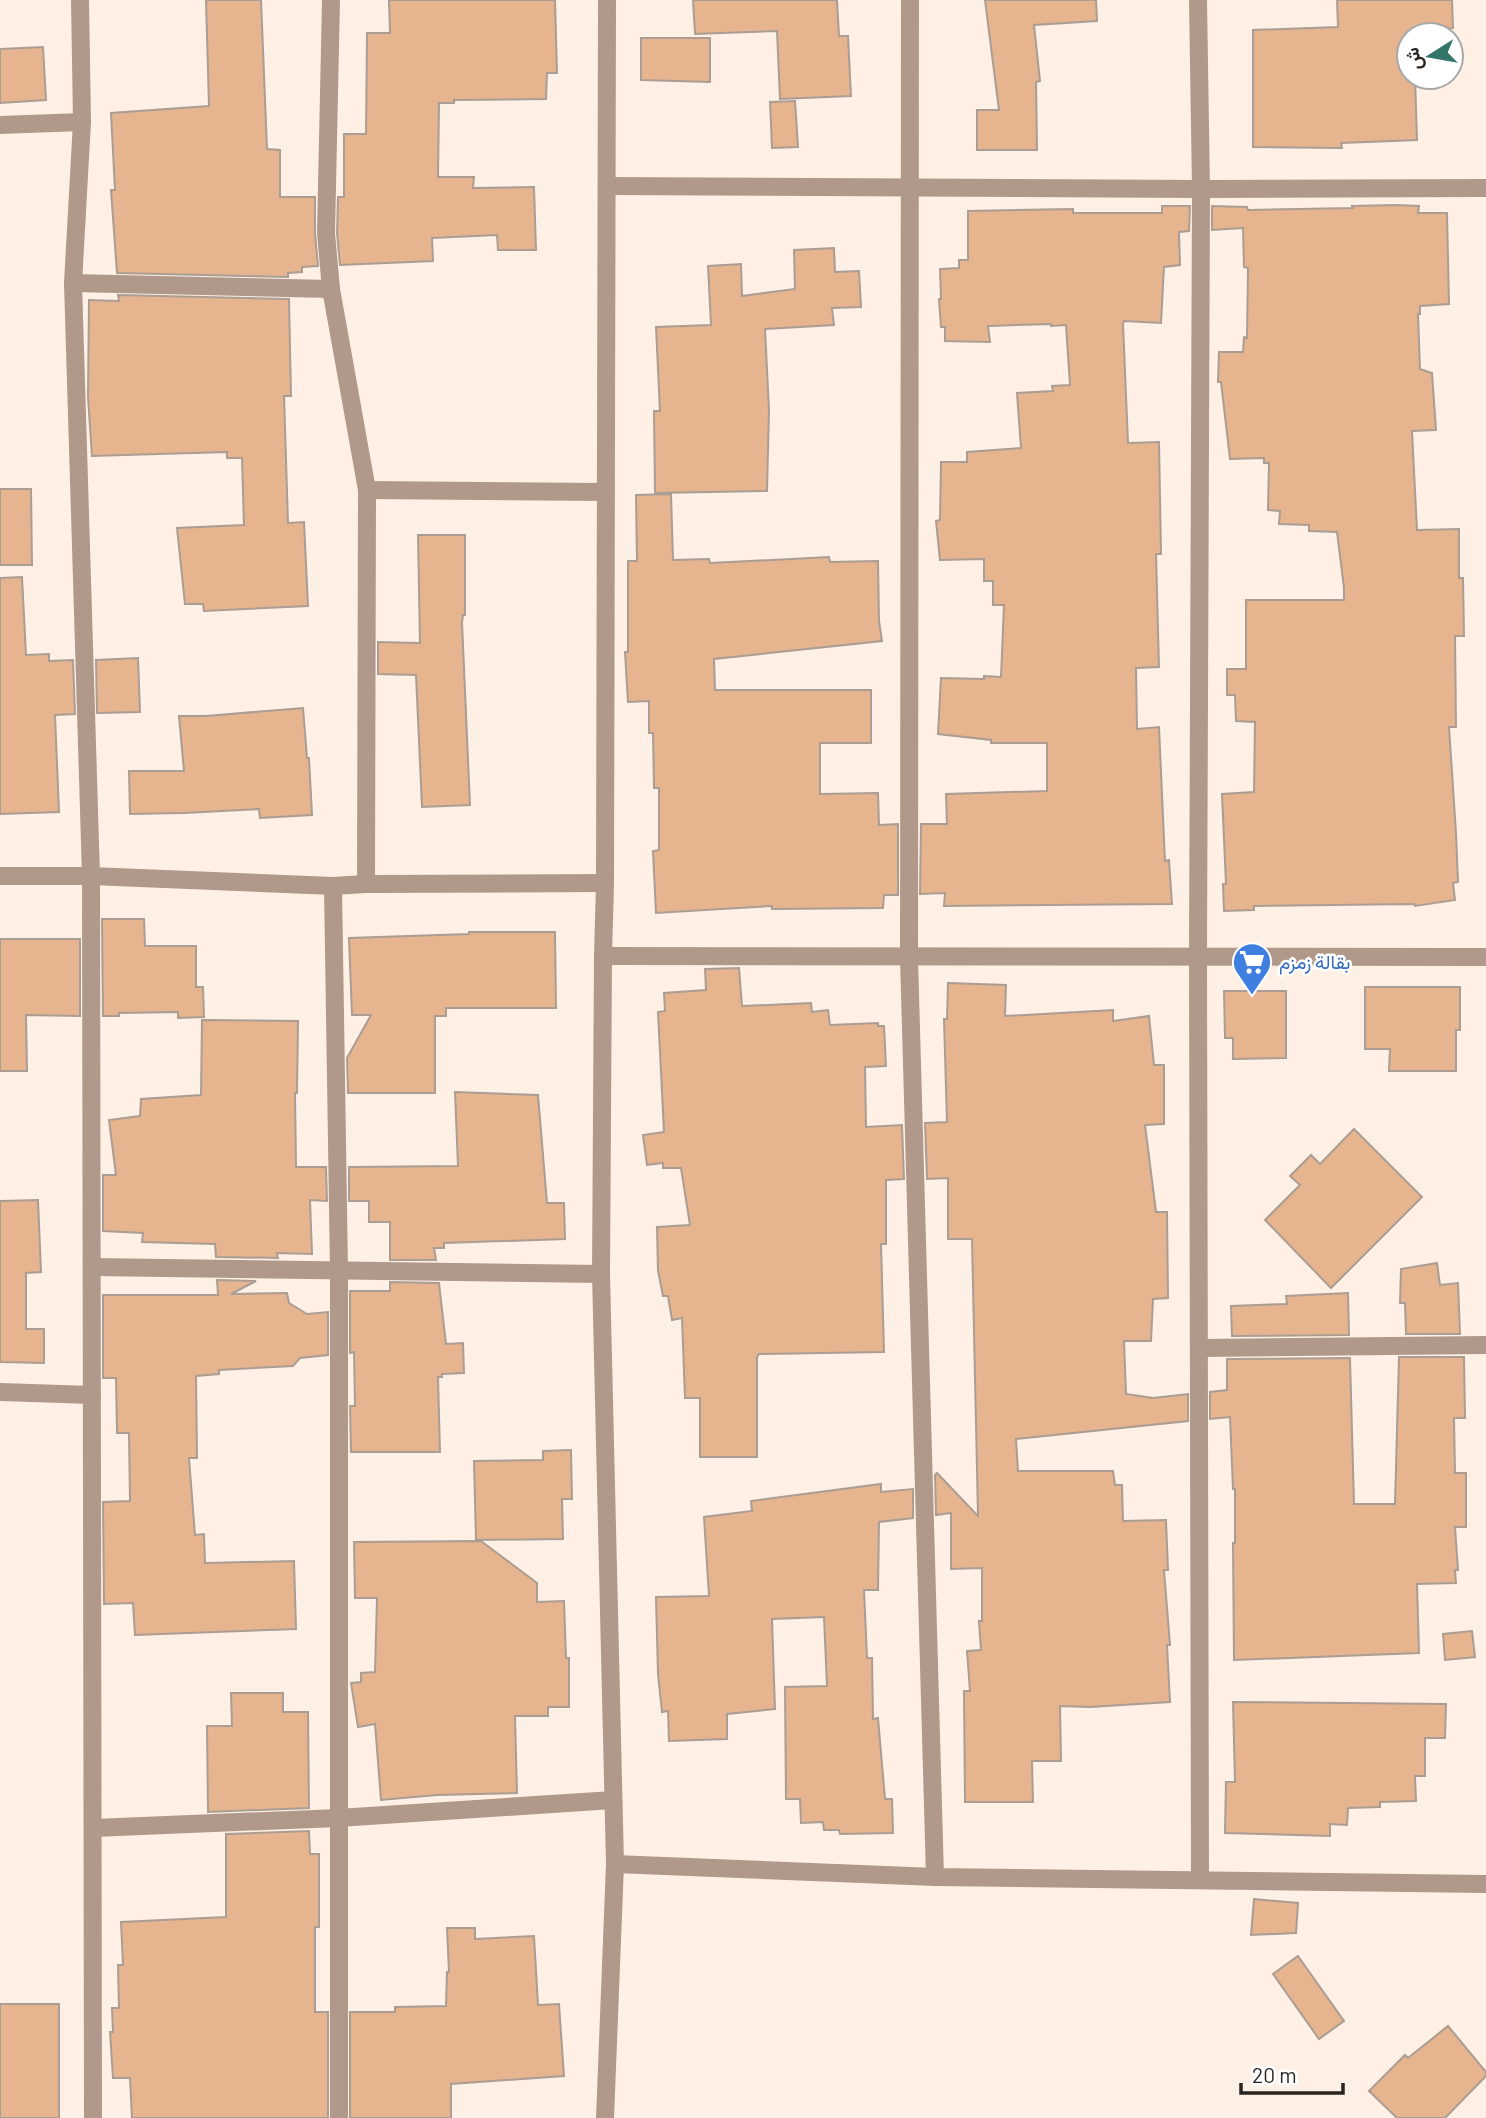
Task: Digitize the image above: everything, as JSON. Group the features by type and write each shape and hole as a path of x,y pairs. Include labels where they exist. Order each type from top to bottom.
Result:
{"street":[{"path":"80,0 82,122 73,283 91,876 93,2118"},
{"path":"331,0 326,233 331,289 367,490 366,884"},
{"path":"605,2118 615,1864 601,1274 605,883 607,0"},
{"path":"910,0 909,958 935,1877"},
{"path":"1198,0 1201,189 1198,955 1200,1879"},
{"path":"0,125 82,122"},
{"path":"607,187 1486,188"},
{"path":"73,283 331,289"},
{"path":"367,490 606,492"},
{"path":"0,876 91,876 333,886 605,883"},
{"path":"333,886 339,1270 339,2118"},
{"path":"603,956 1486,957"},
{"path":"92,1266 601,1274"},
{"path":"1200,1348 1486,1345"},
{"path":"0,1392 92,1395"},
{"path":"94,1828 338,1818 614,1800"},
{"path":"615,1864 935,1877 1486,1884"}],"building":[{"path":"206,0 261,0 267,149 280,150 280,197 315,197 318,266 302,267 302,272 288,273 288,277 117,273 111,190 115,190 111,113 209,106"},
{"path":"389,0 555,0 557,73 547,73 546,99 454,100 454,103 439,103 438,177 474,177 473,188 534,187 536,250 498,250 497,235 432,238 433,261 340,265 338,197 344,197 344,134 366,134 367,33 390,33"},
{"path":"693,0 837,0 839,36 848,36 851,96 780,99 777,31 695,34"},
{"path":"985,0 1096,0 1097,21 1034,25 1040,81 1036,82 1037,150 977,150 977,110 999,110"},
{"path":"1337,0 1452,0 1453,21 1395,21 1395,91 1415,91 1417,140 1341,143 1342,148 1253,147 1253,30 1338,27"},
{"path":"641,38 710,38 710,82 641,80"},
{"path":"43,47 46,100 0,103 0,49"},
{"path":"795,101 798,147 772,148 770,102"},
{"path":"1162,206 1190,206 1189,231 1179,232 1180,265 1164,267 1161,323 1124,321 1123,324 1128,443 1159,442 1161,554 1156,554 1159,667 1136,668 1137,729 1159,727 1165,861 1169,860 1172,904 944,906 945,893 920,894 921,824 947,824 946,794 1047,791 1047,743 991,743 991,740 938,734 941,678 1001,677 1004,605 993,605 993,581 984,581 984,559 940,560 936,521 940,520 941,462 967,462 967,452 1021,448 1017,393 1053,391 1052,386 1070,385 1066,325 988,326 990,342 945,341 939,299 940,269 959,268 959,260 968,260 968,211 1073,209 1073,213 1162,213"},
{"path":"1212,206 1247,207 1248,210 1419,206 1418,213 1447,213 1449,304 1420,306 1418,314 1420,369 1432,373 1436,430 1412,431 1417,530 1459,529 1459,578 1463,578 1464,636 1455,636 1456,727 1449,727 1458,882 1453,883 1455,900 1415,906 1254,906 1254,910 1224,911 1223,884 1226,884 1222,794 1254,792 1255,722 1236,721 1235,695 1227,695 1227,669 1246,669 1246,600 1344,600 1344,588 1337,532 1309,531 1309,525 1279,524 1280,511 1268,510 1269,463 1264,463 1264,458 1230,459 1221,382 1218,382 1219,352 1243,352 1244,337 1247,338 1248,268 1244,267 1243,228 1212,230"},
{"path":"834,248 835,272 859,271 861,307 832,308 834,325 765,329 769,410 767,491 655,493 654,411 660,411 656,327 711,325 708,266 741,264 742,296 795,289 794,250"},
{"path":"118,295 289,299 291,396 284,396 288,523 304,522 308,606 204,611 203,604 185,604 177,528 244,525 242,458 227,458 227,452 92,456 88,397 89,300 119,301"},
{"path":"0,489 31,489 32,565 0,565"},
{"path":"671,494 673,560 709,559 710,563 829,557 830,562 878,561 882,641 714,659 715,690 871,690 871,743 820,743 820,794 878,793 879,825 898,824 898,895 884,895 883,908 772,909 772,906 656,913 653,851 659,850 659,788 654,788 653,733 649,733 649,701 628,702 625,652 628,652 628,561 637,561 636,495"},
{"path":"418,535 465,535 465,615 462,622 470,805 422,807 416,675 378,674 378,642 420,643"},
{"path":"22,577 26,655 49,654 49,661 73,660 75,714 55,715 59,812 0,814 0,578"},
{"path":"138,658 140,712 97,713 96,660"},
{"path":"303,708 312,815 260,818 259,809 130,814 129,771 184,771 179,716"},
{"path":"102,919 144,919 145,946 196,946 196,987 203,987 204,1017 178,1018 178,1012 119,1013 119,1016 103,1016"},
{"path":"469,932 555,932 556,1008 446,1008 446,1016 435,1016 435,1093 348,1093 347,1058 371,1015 352,1015 349,938"},
{"path":"0,939 80,939 80,1016 26,1015 27,1071 0,1071"},
{"path":"739,968 742,1006 811,1003 812,1012 828,1010 830,1025 878,1023 878,1026 884,1026 886,1066 865,1067 866,1127 902,1125 904,1179 886,1180 886,1244 881,1244 884,1352 759,1354 757,1457 700,1457 700,1398 685,1398 682,1318 672,1320 668,1296 663,1296 658,1271 657,1227 690,1225 681,1168 663,1168 663,1163 647,1165 643,1135 664,1132 658,1012 665,1011 664,993 706,990 705,969"},
{"path":"948,983 1006,985 1005,1016 1113,1010 1113,1021 1149,1016 1154,1065 1164,1065 1164,1124 1145,1125 1156,1212 1167,1212 1168,1298 1153,1299 1151,1341 1124,1341 1126,1394 1153,1398 1188,1394 1188,1421 1016,1439 1018,1471 1113,1471 1115,1485 1122,1485 1123,1521 1166,1520 1168,1570 1164,1570 1170,1645 1167,1645 1170,1702 1060,1706 1061,1761 1032,1761 1033,1802 965,1802 964,1691 970,1691 967,1651 981,1650 979,1621 982,1621 982,1568 951,1569 951,1513 936,1515 935,1475 937,1473 978,1516 972,1239 948,1239 948,1178 927,1179 925,1123 947,1122 944,1019 947,1019"},
{"path":"1365,987 1460,987 1456,1071 1389,1071 1390,1049 1365,1049"},
{"path":"1224,991 1286,991 1286,1058 1233,1059 1233,1038 1225,1038"},
{"path":"202,1020 298,1021 296,1167 326,1167 327,1201 310,1200 312,1254 277,1253 278,1258 216,1257 215,1244 142,1242 143,1233 103,1231 103,1175 116,1175 109,1120 140,1116 141,1099 201,1095"},
{"path":"455,1092 538,1095 547,1203 564,1203 565,1239 444,1243 444,1248 434,1248 436,1260 390,1260 390,1222 369,1222 369,1201 349,1201 349,1167 458,1166"},
{"path":"1354,1129 1422,1197 1331,1288 1265,1220 1300,1185 1290,1176 1311,1155 1320,1164"},
{"path":"38,1200 41,1272 26,1273 26,1329 44,1329 44,1363 0,1362 0,1201"},
{"path":"1437,1263 1440,1285 1458,1283 1460,1334 1406,1334 1405,1303 1400,1303 1401,1269"},
{"path":"217,1280 256,1281 231,1294 287,1293 289,1303 307,1314 328,1312 328,1355 300,1358 293,1366 219,1370 219,1374 196,1376 197,1458 189,1458 195,1535 204,1534 205,1563 294,1561 296,1629 135,1635 133,1603 104,1604 103,1502 130,1501 129,1433 117,1433 116,1378 103,1378 103,1295 218,1295"},
{"path":"390,1282 439,1283 446,1344 463,1343 464,1373 442,1374 442,1377 438,1377 440,1452 351,1452 350,1406 355,1406 354,1352 350,1353 350,1291 390,1291"},
{"path":"1348,1293 1349,1335 1232,1336 1231,1306 1287,1304 1286,1296"},
{"path":"1399,1357 1464,1357 1465,1418 1454,1418 1455,1473 1466,1473 1466,1527 1455,1527 1458,1570 1455,1570 1456,1583 1417,1584 1419,1653 1234,1660 1235,1489 1230,1417 1210,1419 1210,1392 1227,1390 1227,1359 1350,1358 1354,1504 1395,1504"},
{"path":"571,1450 572,1499 562,1499 563,1539 476,1540 474,1461 543,1460 543,1451"},
{"path":"881,1484 881,1492 913,1489 913,1518 879,1522 878,1590 864,1590 867,1658 872,1658 873,1719 878,1718 885,1799 892,1799 893,1833 840,1834 839,1830 824,1830 823,1822 801,1823 800,1799 786,1799 785,1687 827,1686 824,1617 772,1619 775,1709 727,1714 727,1739 669,1741 668,1711 662,1712 658,1674 656,1597 709,1596 704,1517 752,1511 751,1501"},
{"path":"481,1541 537,1583 537,1602 564,1601 566,1658 569,1658 569,1707 548,1707 548,1716 515,1716 517,1793 437,1795 381,1800 375,1724 358,1727 351,1683 361,1682 361,1673 375,1672 377,1598 355,1598 354,1542"},
{"path":"1472,1631 1475,1657 1445,1660 1443,1634"},
{"path":"231,1693 283,1693 283,1712 308,1712 309,1808 208,1812 207,1726 232,1726"},
{"path":"1233,1702 1446,1704 1445,1738 1425,1738 1425,1776 1415,1776 1416,1801 1380,1802 1380,1807 1348,1808 1347,1825 1330,1824 1330,1836 1225,1833 1226,1782 1235,1782"},
{"path":"309,1831 310,1854 319,1854 319,1927 315,1927 315,2012 328,2012 328,2118 132,2118 130,2078 113,2078 110,2032 113,2032 112,2008 119,2008 118,1965 123,1965 121,1922 226,1917 226,1834"},
{"path":"1254,1899 1298,1903 1296,1933 1251,1935"},
{"path":"447,1928 475,1928 475,1939 534,1936 538,2005 559,2004 564,2076 451,2084 451,2118 350,2118 350,2012 395,2012 395,2007 446,2006 449,1972"},
{"path":"1298,1956 1344,2021 1319,2039 1273,1974"},
{"path":"0,2004 59,2004 59,2118 0,2118"},
{"path":"1448,2026 1486,2072 1486,2076 1445,2118 1397,2118 1369,2091 1405,2055 1408,2058"}],"place":[{"name":"بقالة زمزم","path":"1252,996"}]}
